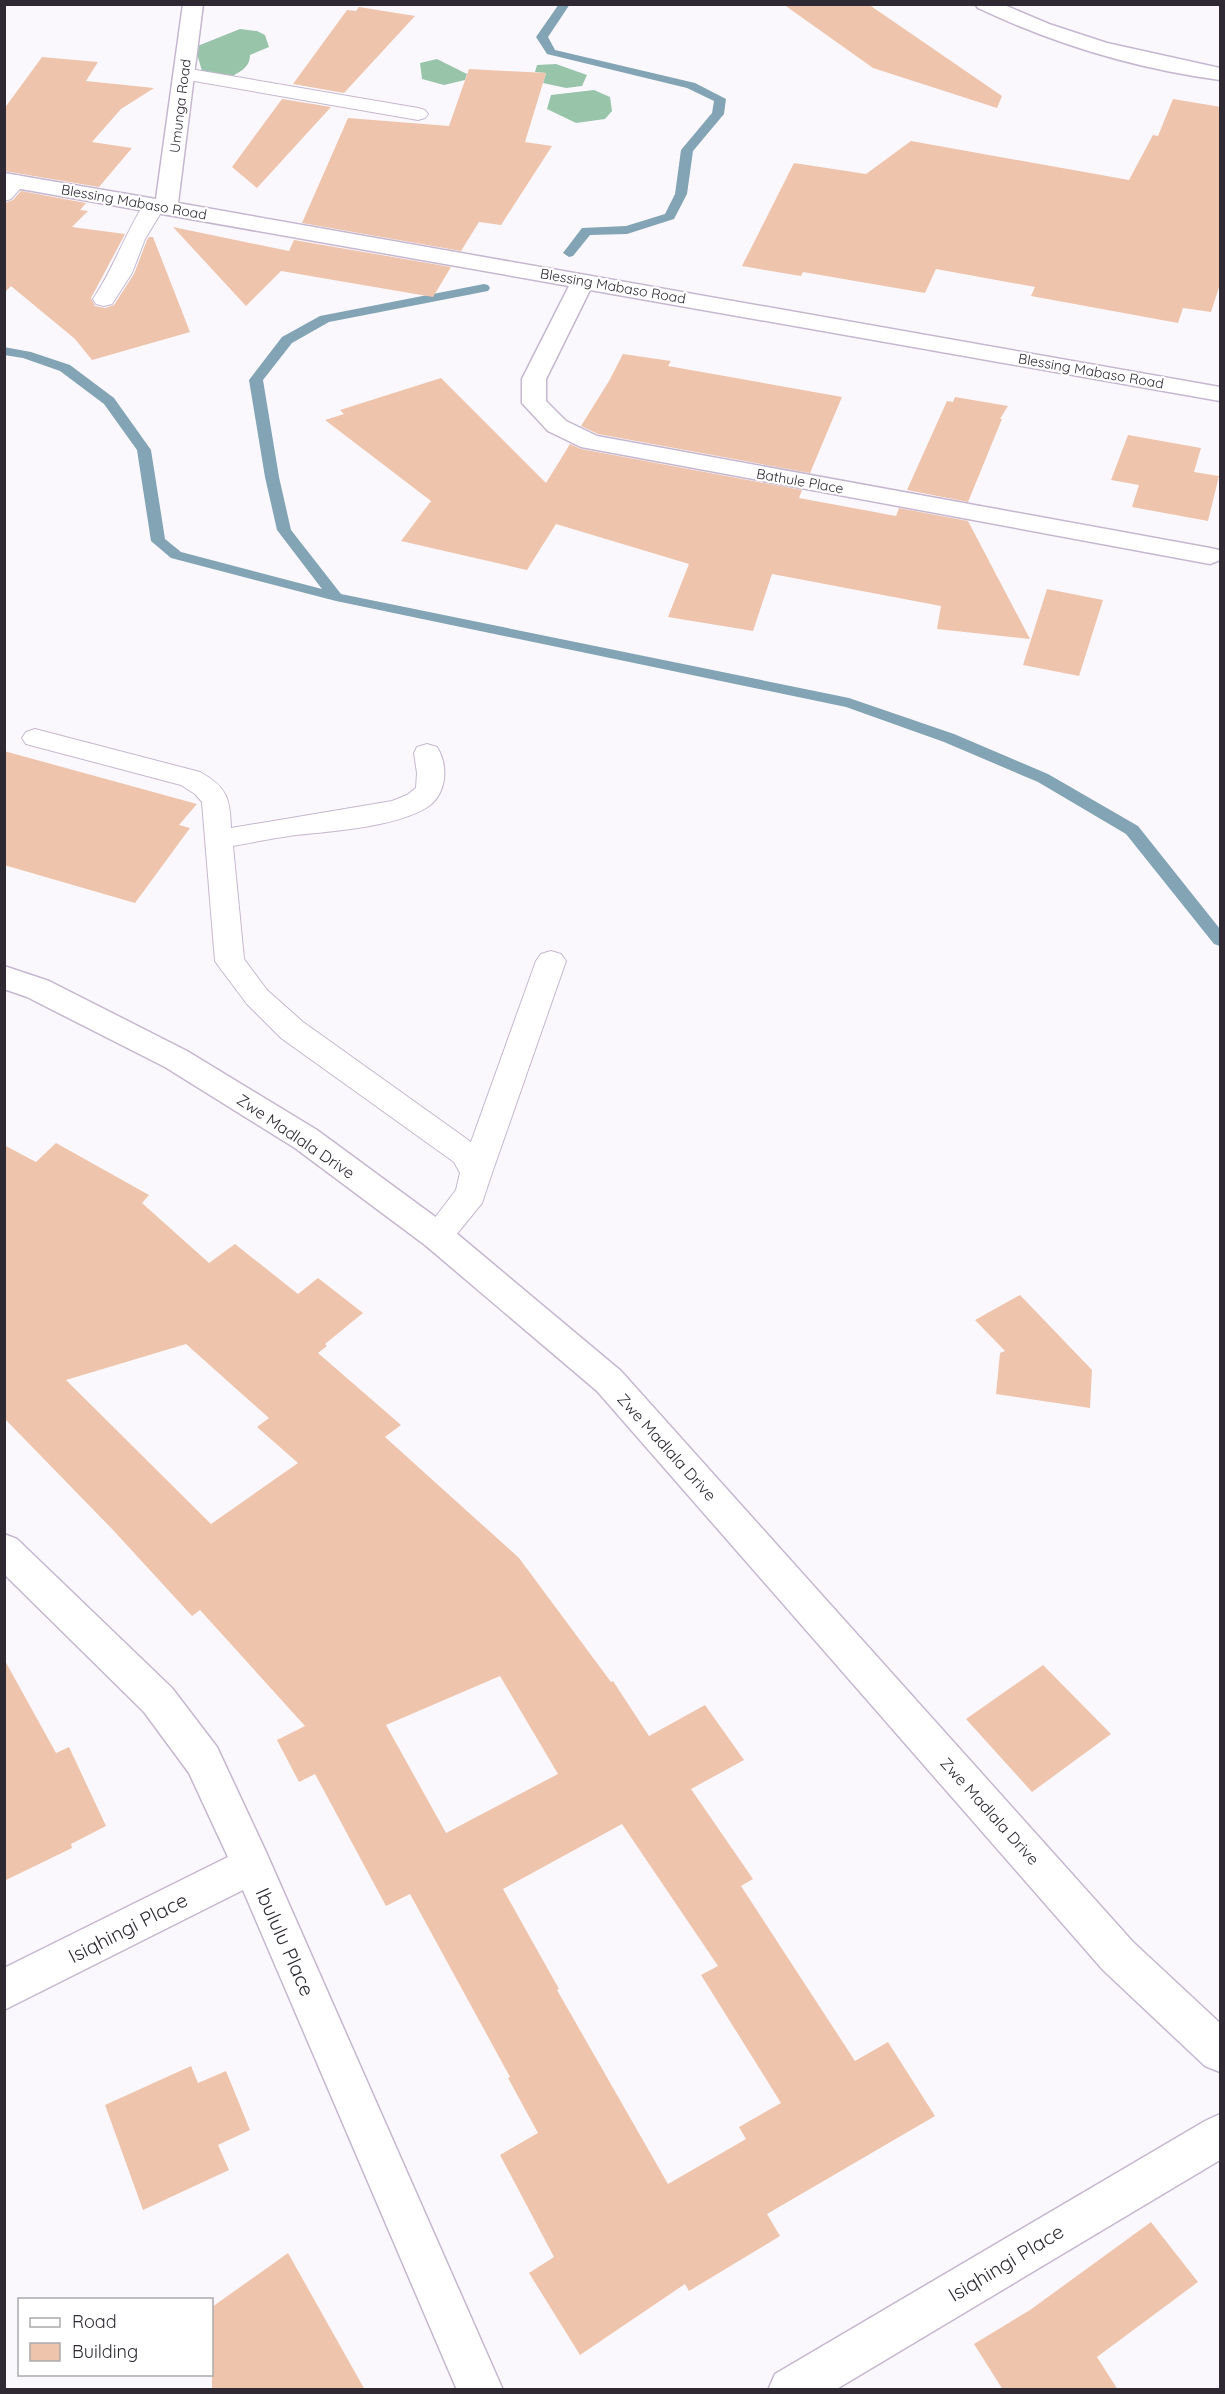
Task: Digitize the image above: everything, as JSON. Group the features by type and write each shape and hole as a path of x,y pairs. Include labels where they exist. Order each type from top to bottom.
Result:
{"street":[{"name":"Umunga Road","path":"160,207 184,74 193,4"},
{"path":"985,4 1013,18 1081,44 1158,64 1221,74"},
{"name":"Blessing Mabaso Road","path":"9,185 160,207 1221,394"},
{"name":"Bathule Place","path":"583,281 534,379 534,402 557,426 590,442 1210,556"},
{"name":"Zwe Madlala Drive","path":"4,977 38,989 176,1059 306,1139 437,1236 609,1382 1118,1956 1221,2051"},
{"name":"Ibululu Place","path":"4,1550 164,1708 203,1760 252,1865 480,2390"},
{"name":"Isiqhingi Place","path":"4,1990 252,1865"},
{"name":"Isiqhingi Place","path":"791,2390 1221,2136"}],"lane":[{"path":"184,74 418,114"},
{"path":"104,299 122,273 134,239 160,207"},
{"path":"34,738 190,778 209,789 219,804 218,840 230,961 257,997 292,1030 465,1154 476,1173"},
{"path":"218,840 282,828 366,817 418,802 428,792 430,779 427,753"},
{"path":"437,1236 471,1194 476,1173 551,961"}],"green space":[{"path":"240,29 257,31 265,35 269,47 250,55 247,65 233,76 202,71 195,47"},
{"path":"437,59 467,74 465,80 444,85 422,79 420,63"},
{"path":"556,64 587,75 582,86 566,88 543,83 546,73 535,72 537,65"},
{"path":"594,90 610,97 612,111 605,119 576,123 547,109 551,95"}],"building":[{"path":"783,4 868,4 1002,96 997,108 873,68"},
{"path":"359,7 415,16 344,93 293,84 347,10 356,11"},
{"path":"42,57 98,62 86,81 154,88 121,109 92,142 132,148 99,187 4,171 4,109"},
{"path":"469,69 546,73 525,142 552,146 501,225 479,222 461,251 302,223 348,118 449,126"},
{"path":"282,99 331,107 257,188 232,167"},
{"path":"1173,99 1221,107 1221,281 1211,312 1183,308 1178,323 1031,296 1035,287 936,269 925,293 803,272 801,276 742,266 794,163 866,174 911,141 1129,180 1153,135 1158,136"},
{"path":"21,191 86,203 80,210 88,211 72,227 125,234 91,298 95,306 105,308 114,305 134,274 147,240 153,237 190,332 92,360 75,339 11,286 4,293 4,203 13,200"},
{"path":"173,227 289,251 294,240 451,267 433,297 281,271 246,306"},
{"path":"623,354 671,361 668,366 842,397 810,473 598,434 581,426"},
{"path":"441,378 546,483 570,444 581,449 802,490 799,498 896,516 899,508 968,521 1030,639 937,629 941,606 772,574 753,631 668,617 689,564 556,524 527,570 401,541 431,501 325,420 344,414 340,410"},
{"path":"955,397 1008,406 1000,419 1002,419 968,502 907,490 947,401 953,402"},
{"path":"1128,435 1201,448 1194,472 1219,476 1208,521 1132,507 1139,485 1111,480"},
{"path":"1047,589 1103,600 1079,676 1023,665"},
{"path":"4,751 197,804 179,825 190,828 135,903 4,865"},
{"path":"56,1143 149,1195 142,1203 209,1263 235,1244 298,1294 318,1278 363,1313 325,1344 327,1346 318,1353 401,1425 385,1437 519,1558 611,1682 613,1681 649,1736 705,1705 744,1760 691,1789 753,1879 741,1886 855,2061 888,2042 935,2116 767,2214 780,2236 689,2291 685,2284 580,2355 529,2273 554,2257 500,2155 538,2133 410,1894 386,1906 315,1774 299,1782 277,1740 305,1726 200,1610 192,1616 113,1530 4,1418 4,1145 36,1162","holes":["186,1344 269,1418 257,1427 298,1463 211,1524 66,1380","500,1676 558,1774 446,1833 386,1725","622,1824 718,1966 701,1975 781,2103 739,2127 746,2139 668,2184 557,1990 559,1989 503,1889"]},
{"path":"1020,1295 1092,1370 1090,1408 996,1394 1000,1353 1005,1351 975,1320"},
{"path":"4,1659 56,1753 69,1747 106,1826 71,1844 72,1848 4,1881"},
{"path":"1043,1665 1111,1734 1032,1792 966,1719"},
{"path":"191,2066 198,2083 226,2071 250,2130 218,2145 229,2170 143,2210 105,2105"},
{"path":"1151,2222 1198,2282 1097,2357 1118,2390 1003,2390 974,2344 1030,2310"},
{"path":"288,2253 365,2390 212,2390 213,2306"}],"waterway":[{"path":"565,4 542,37 551,52 691,85 720,99 718,114 687,150 681,194 670,216 627,230 586,231 569,253"},
{"path":"336,597 284,530 272,477 256,380 287,340 325,319 484,288"},
{"path":"4,351 26,355 65,368 109,401 144,450 158,541 176,555 336,597"},
{"path":"336,597 849,703 949,738 1043,778 1132,830 1220,940"}]}
